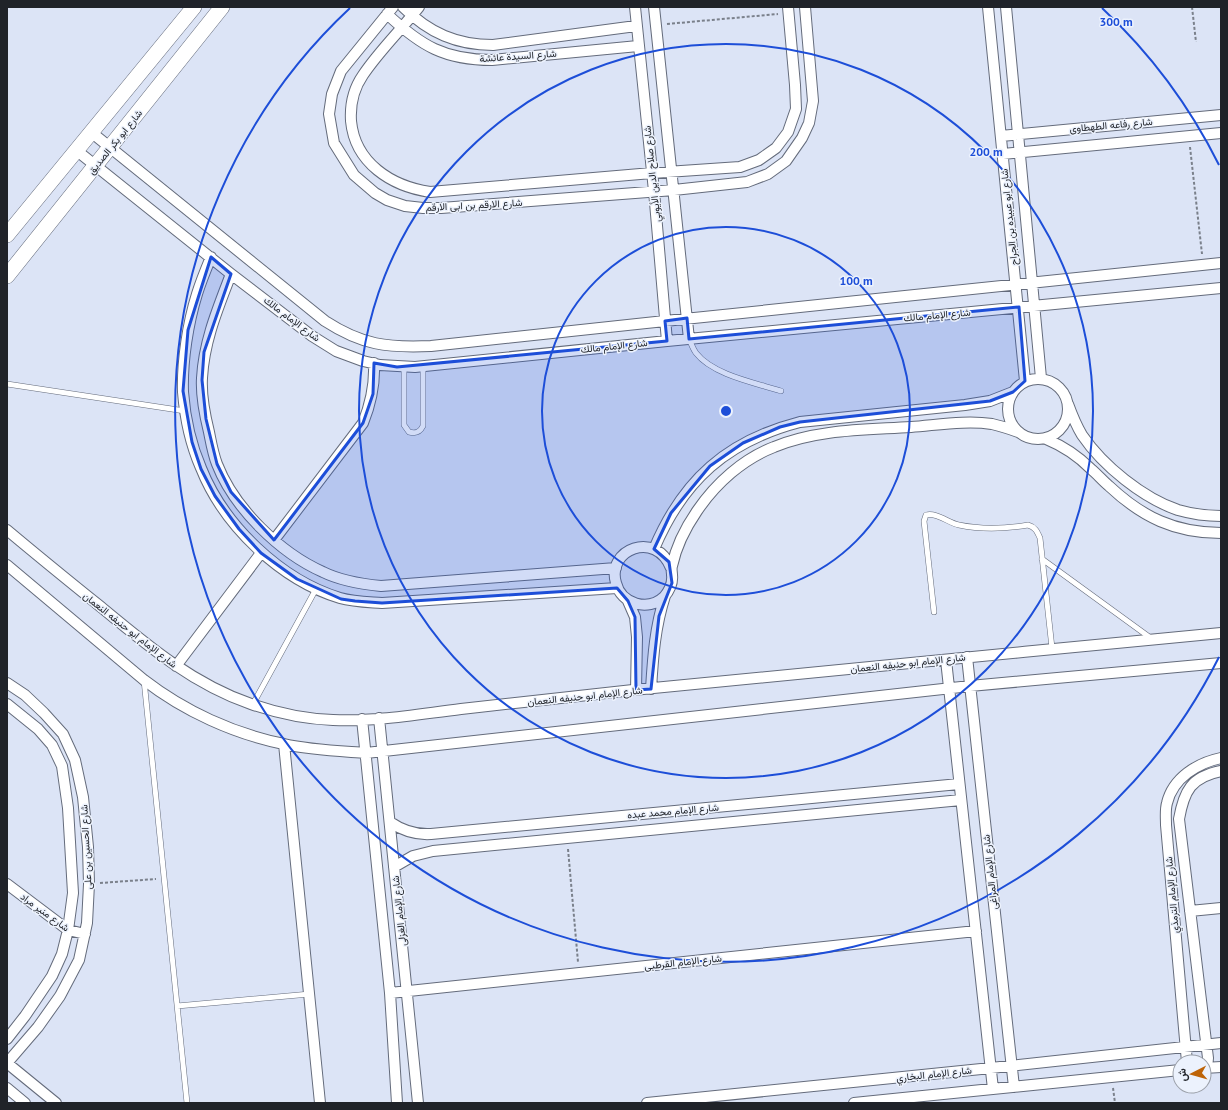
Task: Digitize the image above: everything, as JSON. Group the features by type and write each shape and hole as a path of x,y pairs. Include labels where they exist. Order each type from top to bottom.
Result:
{"street":[{"path":"7,235 194,7"},
{"name":"شارع ابو بكر الصديق","path":"7,276 222,7"},
{"name":"شارع السيدة عائشة","path":"404,7 421,23 448,38 462,43 478,45 493,45 636,26"},
{"name":"شارع الارقم بن ابى الارقم","path":"419,7 362,75 354,92 350,111 352,131 359,148 370,164 385,176 399,184 414,190 430,192 740,167 759,160 776,148 788,132 796,109 788,10"},
{"name":"شارع صلاح الدين الأيوبي","path":"635,7 654,191 667,341"},
{"name":"شارع صلاح الدين الأيوبي","path":"654,7 689,339"},
{"name":"شارع الارقم بن ابى الارقم","path":"390,10 341,71 332,94 329,114 334,144 354,175 375,193 387,200 405,206 423,208 489,205 674,190 747,182 768,174 786,161 802,138 809,123 813,101 805,7"},
{"name":"شارع ابو عبيده بن الجراح","path":"988,7 1019,307 1025,381"},
{"name":"شارع ابو عبيده بن الجراح","path":"1006,7 1041,378"},
{"name":"شارع السيدة عائشة","path":"390,10 402,28 428,47 454,56 476,60 492,60 638,46"},
{"name":"شارع رفاعه الطهطاوى","path":"1001,136 1221,115"},
{"name":"شارع الإمام مالك","path":"91,132 325,321 358,339 394,347 431,346 665,320 1221,263"},
{"name":"شارع رفاعه الطهطاوى","path":"1003,154 1221,133"},
{"name":"شارع الإمام مالك","path":"76,150 231,274 312,336 336,351 363,361 404,367 1221,288"},
{"path":"487,187 489,205"},
{"path":"211,257 197,294 188,330 183,392 185,411 192,442 201,469 215,496 239,529 261,553 297,579 316,589 341,599 382,603 617,588"},
{"path":"231,274 214,319 204,352 202,380 206,419 217,464 231,492 252,518 274,540 290,553 306,564 342,580 381,586 616,568"},
{"path":"274,540 363,423 373,394 374,363"},
{"path":"1018,432 1013,427 1008,413 1008,406 1013,392 1025,381 1041,378 1049,380 1056,384 1066,396 1074,420 1092,447 1118,473 1147,495 1179,510 1221,516"},
{"path":"654,549 662,530 672,513 696,480 710,466 726,454 761,434 800,422 965,405 990,401 1013,392"},
{"path":"1046,439 1059,432 1064,426 1069,412 1068,404"},
{"path":"671,568 686,530 696,512 708,496 722,481 738,468 755,456 773,447 792,440 835,432 967,423 993,424 1018,432 1031,439 1046,439 1070,451 1113,490 1143,514 1186,530 1209,533 1221,532"},
{"name":"شارع الإمام ابو حنيفه النعمان","path":"7,530 138,638 176,666 210,686 253,704 279,712 335,720 379,718 636,690 946,660 1052,648 1221,633"},
{"path":"636,690 637,637 635,617 628,601 617,588 614,574 619,560 624,554 638,547 654,549 665,556 671,568 672,583 665,596 655,634 651,689"},
{"path":"176,666 261,553"},
{"path":"7,565 164,696 190,710 237,731 284,744 366,753 382,750 949,688 1221,663"},
{"path":"628,601 635,604 651,604 659,601 665,596"},
{"name":"شارع الإمام المراغى","path":"967,657 1014,1087"},
{"name":"شارع الإمام المراغى","path":"946,660 993,1089"},
{"name":"شارع الحسين بن على","path":"7,683 25,695 64,734 75,760 83,797 88,847 89,889 85,934 79,960 60,996 38,1027 7,1063"},
{"name":"شارع الحسين بن على","path":"7,704 38,729 52,745 62,766 68,808 72,893 68,930 62,954 52,976 25,1016 7,1039"},
{"name":"شارع الإمام الغزلى","path":"379,718 418,1103"},
{"name":"شارع الإمام الغزلى","path":"362,719 390,993 397,1103"},
{"path":"284,744 320,1103"},
{"name":"شارع الإمام الترمذي","path":"1186,1054 1166,825 1167,804 1173,787 1182,777 1197,766 1221,758"},
{"name":"شارع الإمام الترمذي","path":"1207,1054 1179,819 1182,801 1190,786 1202,778 1221,771"},
{"name":"شارع الإمام محمد عبده","path":"390,822 399,828 410,832 432,834 959,784"},
{"name":"شارع الإمام محمد عبده","path":"394,867 408,858 423,853 961,800"},
{"path":"716,807 718,824"},
{"name":"شارع منير مراد","path":"7,884 68,930 85,934"},
{"path":"72,893 89,889"},
{"path":"1172,897 1179,900 1189,896"},
{"path":"1190,911 1221,908"},
{"path":"1175,926 1184,922 1192,927"},
{"name":"شارع الإمام القرطبى","path":"390,993 976,932"},
{"name":"شارع الإمام البخاري","path":"647,1103 692,1101 1221,1043"},
{"path":"7,1063 56,1103"},
{"name":"شارع الإمام البخاري","path":"854,1103 1172,1071"},
{"path":"7,1088 25,1103"}],"lane":[{"path":"689,339 696,353 708,364 741,379 781,391"},
{"path":"404,367 404,425 409,432 418,433 423,426 423,366"},
{"path":"7,384 185,411"},
{"path":"934,612 924,520 926,515 932,514 957,525 982,528 1004,529 1028,525 1037,530 1040,538 1052,648"},
{"path":"1042,559 1153,640"},
{"path":"253,704 316,589"},
{"path":"144,680 187,1103"},
{"path":"177,1006 310,994"}],"path":[{"path":"1192,7 1196,42"},
{"path":"656,25 788,10"},
{"path":"1189,136 1203,265"},
{"path":"567,838 579,973"},
{"path":"89,889 164,878"},
{"path":"1112,1077 1115,1103"}],"highlighted area":[{"path":"211,257 231,274 204,352 202,380 206,419 217,464 231,492 274,540 363,423 373,394 374,363 397,367 667,341 665,321 687,318 689,339 1019,307 1025,381 1013,392 990,401 800,422 780,427 743,443 710,466 671,513 654,549 669,562 672,583 659,616 651,689 636,690 635,617 628,601 617,588 382,603 341,599 297,579 261,553 239,529 215,496 201,469 192,442 183,391 188,330"}]}
